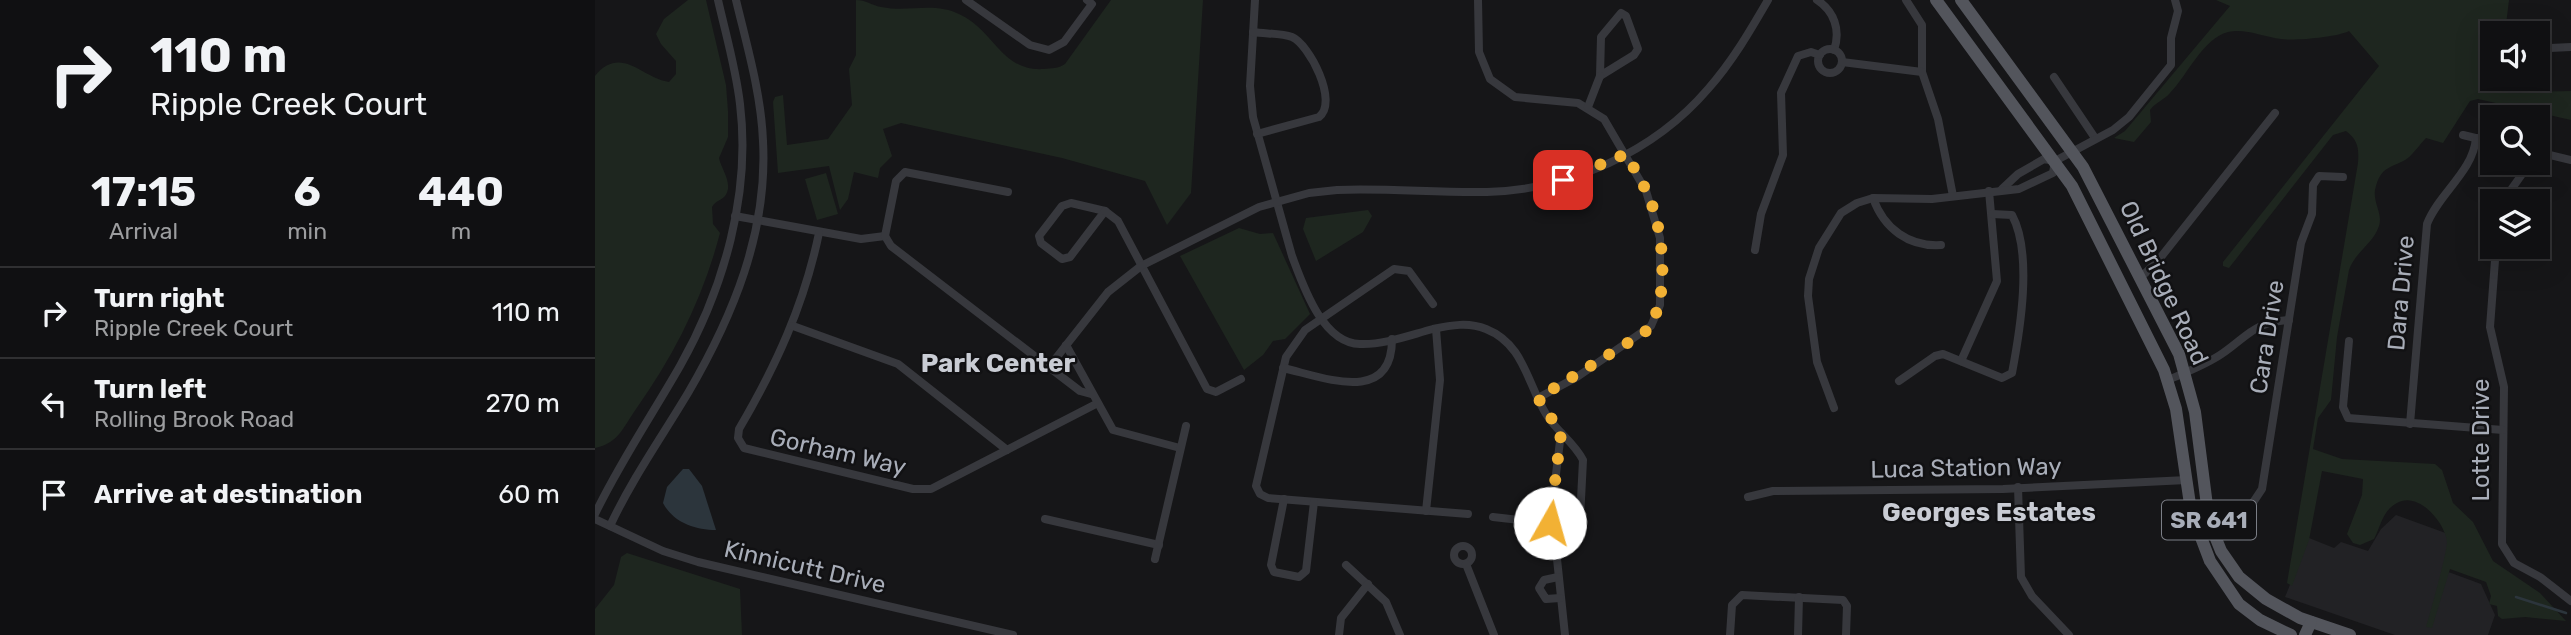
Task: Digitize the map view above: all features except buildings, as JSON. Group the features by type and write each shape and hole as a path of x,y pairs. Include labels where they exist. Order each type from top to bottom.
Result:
{"main road":[{"name":"Old Bridge Road","path":"1936,0 2055,161 2087,212 2168,380 2176,409 2186,480 2200,543 2223,583 2247,611 2291,635"},
{"name":"Old Bridge Road","path":"1961,0 2071,151 2101,200 2185,372 2195,412 2209,521 2221,551 2251,588 2283,609 2350,635"},
{"path":"2305,635 2311,622"}],"street":[{"path":"595,516 639,431 690,347 719,277 735,216 741,169 740,107 718,0"},
{"path":"610,526 631,482 687,393 730,315 745,274 758,221 764,140 756,84 736,0"},
{"path":"966,0 1030,45 1049,50 1064,42 1089,2"},
{"path":"1255,0 1250,86 1257,134 1300,277 1322,318 1338,336 1355,344 1436,329 1474,326 1495,334 1519,356 1538,398 1583,460 1580,519 1570,526 1493,517"},
{"path":"1478,0 1482,62 1497,86 1525,99 1566,101 1588,107 1612,129 1646,191 1657,222 1661,296 1656,319 1641,335 1538,398"},
{"path":"1049,367 1108,292 1141,266 1220,223 1277,201 1337,190 1516,190 1563,180 1626,154 1669,126 1707,91 1768,0"},
{"path":"1817,0 1827,8 1834,21 1837,42 1834,50"},
{"path":"1906,0 1918,16 1924,34 1922,72 1938,119 1953,196"},
{"path":"2002,189 2018,174 2044,159 2055,161 2129,117 2169,69 2171,38 2178,11 2175,0"},
{"path":"1588,107 1600,76 1601,37 1621,13 1626,16 1639,49 1600,76"},
{"path":"1253,32 1290,36 1299,42 1325,87 1328,102 1326,110 1319,117 1257,134"},
{"path":"2550,48 2571,47"},
{"path":"1834,50 1840,55 1842,62 1837,71 1827,72 1819,65 1820,55 1834,50"},
{"path":"1755,250 1761,214 1783,155 1781,93 1798,56 1811,52 1820,55"},
{"path":"1842,62 1922,72"},
{"path":"2054,77 2095,138"},
{"path":"2140,278 2157,262 2275,113"},
{"path":"2463,135 2480,139"},
{"name":"Dara Drive","path":"2410,424 2427,224 2440,198 2471,161 2476,138"},
{"path":"2550,155 2571,160"},
{"path":"1834,408 1817,362 1808,296 1814,262 1827,232 1841,214 1857,203 1873,198 1953,196 2019,189 2053,173 2055,161"},
{"path":"1008,192 905,172 896,181 885,236 891,246 1080,391 1091,394"},
{"name":"Cara Drive","path":"2228,512 2252,503 2262,489 2302,237 2312,215 2313,184 2319,176 2343,177"},
{"path":"1961,361 1997,281 1989,191"},
{"path":"1873,198 1881,217 1898,234 1919,244 1941,245"},
{"path":"1105,211 1070,257 1062,259 1040,242 1039,236 1066,204 1105,211 1118,220 1207,389 1216,392 1241,379"},
{"path":"1899,381 1938,355 1961,361 2002,378 2012,373 2022,290 2021,255 2014,219 2008,213 1992,214"},
{"path":"735,216 861,239 885,236"},
{"name":"Gorham Way","path":"820,233 808,283 793,326 769,379 739,429 738,438 744,448 922,490 939,486 1096,404"},
{"name":"Lotte Drive","path":"2495,259 2490,327 2504,387 2500,526 2505,550 2514,563 2540,577 2571,601"},
{"path":"1433,304 1411,273 1399,268 1322,318 1297,338 1283,368 1256,486 1260,494 1284,499 1468,514"},
{"path":"2168,380 2222,354 2253,327 2270,321 2289,320"},
{"path":"793,326 897,363 1007,450"},
{"path":"1426,511 1440,380 1436,329"},
{"path":"1283,368 1350,383 1365,382 1384,369 1392,354 1392,339"},
{"path":"2349,341 2345,414 2354,420 2503,430"},
{"path":"1066,345 1107,424 1118,433 1180,448"},
{"path":"1155,559 1186,426"},
{"path":"1550,523 1561,433"},
{"name":"Luca Station Way","path":"1748,497 1773,491 2018,488 2186,480"},
{"path":"2018,488 2021,577 2032,596 2069,635"},
{"path":"1284,499 1271,565 1274,572 1299,577 1306,571 1314,502"},
{"name":"Kinnicutt Drive","path":"595,516 663,551 698,562 1013,635"},
{"path":"1045,519 1159,545"},
{"path":"1557,559 1565,635"},
{"path":"1466,564 1494,635"},
{"path":"1346,565 1386,602 1400,635"},
{"path":"1558,578 1543,580 1539,588 1546,599 1560,598"},
{"path":"1339,635 1341,618 1368,583"},
{"path":"1730,635 1732,605 1737,597 1843,600 1847,606 1846,635"},
{"path":"1798,635 1800,597"}],"shaded area":[{"path":"688,0 706,0 726,85 728,137 719,158 728,187 725,196 712,207 713,224 720,233 696,303 663,367 620,433 609,443 595,448 595,76 605,67 623,63 669,82 676,74 676,61 656,34 664,19"},
{"path":"856,0 881,7 951,11 973,22 1008,58 1030,68 1044,69 1065,64 1111,0 1203,0 1191,193 1167,225 1145,181 1062,158 901,123 883,129 892,156 880,168 878,178 854,172 848,199 840,210 829,166 778,173 773,102 775,97 783,95 787,145 828,139 852,105 849,69 856,55"},
{"path":"2216,0 2509,0 2506,21 2480,21 2480,91 2571,91 2571,120 2550,115 2550,105 2505,105 2478,99 2470,101 2443,143 2426,138 2408,158 2388,168 2380,176 2375,190 2379,226 2349,270 2337,337 2331,400 2318,418 2313,449 2342,459 2435,464 2442,470 2453,503 2473,522 2493,561 2540,593 2566,621 2525,617 2502,619 2498,616 2497,606 2489,604 2491,596 2486,582 2450,569 2432,628 2426,627 2447,542 2436,518 2422,505 2405,500 2388,510 2374,539 2360,545 2353,543 2347,534 2362,495 2363,479 2322,471 2309,540 2292,586 2287,583 2358,163 2357,145 2350,134 2346,131 2333,135 2229,268 2223,266 2223,262 2379,66 2349,31 2326,37 2296,39 2281,39 2241,31 2228,32 2203,49 2170,93 2152,107 2151,122 2134,142 2114,138 2125,131 2230,6"},
{"path":"826,173 838,214 817,220 805,179"},
{"path":"1368,210 1372,216 1363,232 1316,261 1303,229 1306,218"},
{"path":"1239,228 1260,234 1273,233 1310,314 1285,339 1273,341 1263,355 1244,370 1180,256"},
{"path":"683,469 689,469 702,486 716,530 685,524 672,515 663,503 667,487"},
{"path":"2396,515 2451,535 2443,570 2481,584 2495,615 2488,635 2395,635 2285,597 2309,538 2334,548 2341,542 2368,551 2381,529"},
{"path":"627,553 740,589 742,635 595,635 595,609 614,585 621,557"}],"waterway":[{"path":"2516,597 2566,613"}],"district":[{"name":"Park Center","path":"998,363"},
{"name":"Georges Estates","path":"1989,512"}],"route":[{"path":"1550,523 1561,433 1546,414 1538,398 1577,377 1644,333 1656,319 1661,296 1660,238 1657,222 1646,191 1626,154 1563,180"}]}
